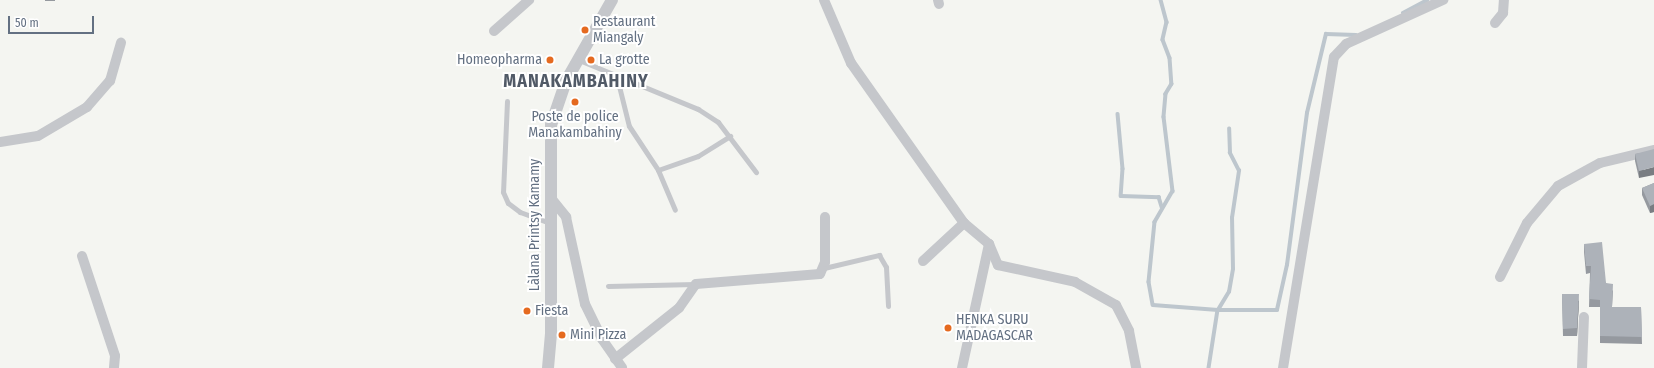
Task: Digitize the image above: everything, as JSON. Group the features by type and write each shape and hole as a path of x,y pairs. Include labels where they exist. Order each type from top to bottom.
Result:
{"street":[{"path":"494,31 529,0"},
{"name":"Làlana Printsy Kamamy","path":"548,368 551,223 551,125 560,94 612,0"},
{"path":"824,0 851,63 964,223 989,244 998,264 1075,282 1116,305 1129,331 1136,368"},
{"path":"1283,368 1334,57 1346,44 1443,0"},
{"path":"1496,23 1503,13 1504,0"},
{"path":"0,142 38,136 86,107 110,81 121,43"},
{"path":"1500,277 1527,223 1558,186 1600,163 1654,150"},
{"path":"550,197 566,217 585,304 615,359 622,368"},
{"path":"615,359 679,308 696,284 815,277 824,268 825,217"},
{"path":"922,261 964,223"},
{"path":"962,368 989,244"},
{"path":"82,256 111,341 114,368"},
{"path":"1582,368 1584,317"}],"lane":[{"path":"578,60 617,78 698,109 730,136 756,172"},
{"path":"617,78 630,126 658,170 674,210"},
{"path":"507,101 503,192 508,203 520,212 551,223"},
{"path":"658,170 698,156 730,136"},
{"path":"824,268 879,256 886,267 888,306"},
{"path":"608,286 696,284"}],"building":[{"path":"1654,149 1654,167 1639,171 1635,154"},
{"path":"1654,183 1654,204 1650,206 1642,188"},
{"path":"1602,242 1606,283 1613,284 1612,307 1641,307 1642,337 1600,336 1600,300 1589,299 1591,266 1586,266 1584,244"},
{"path":"1562,294 1579,294 1577,328 1563,329"}],"waterway":[{"path":"1161,0 1167,22 1163,40 1170,58 1172,84 1166,94 1164,117 1173,191 1155,222 1149,282 1153,305 1218,310 1209,368"},
{"path":"1403,13 1427,0"},
{"path":"1218,310 1277,310 1287,265 1307,113 1326,34 1356,35"},
{"path":"1118,114 1123,169 1121,196 1159,197 1162,207"},
{"path":"1218,310 1229,292 1233,269 1232,218 1239,171 1230,153 1229,129"}],"place":[{"name":"Restaurant Miangaly","path":"585,30"},
{"name":"Homeopharma","path":"550,60"},
{"name":"La grotte","path":"591,60"},
{"name":"Poste de police Manakambahiny","path":"575,102"},
{"name":"Fiesta","path":"527,311"},
{"name":"HENKA SURU MADAGASCAR","path":"948,328"},
{"name":"Mini Pizza","path":"562,335"}],"district":[{"name":"MANAKAMBAHINY","path":"576,81"}]}
